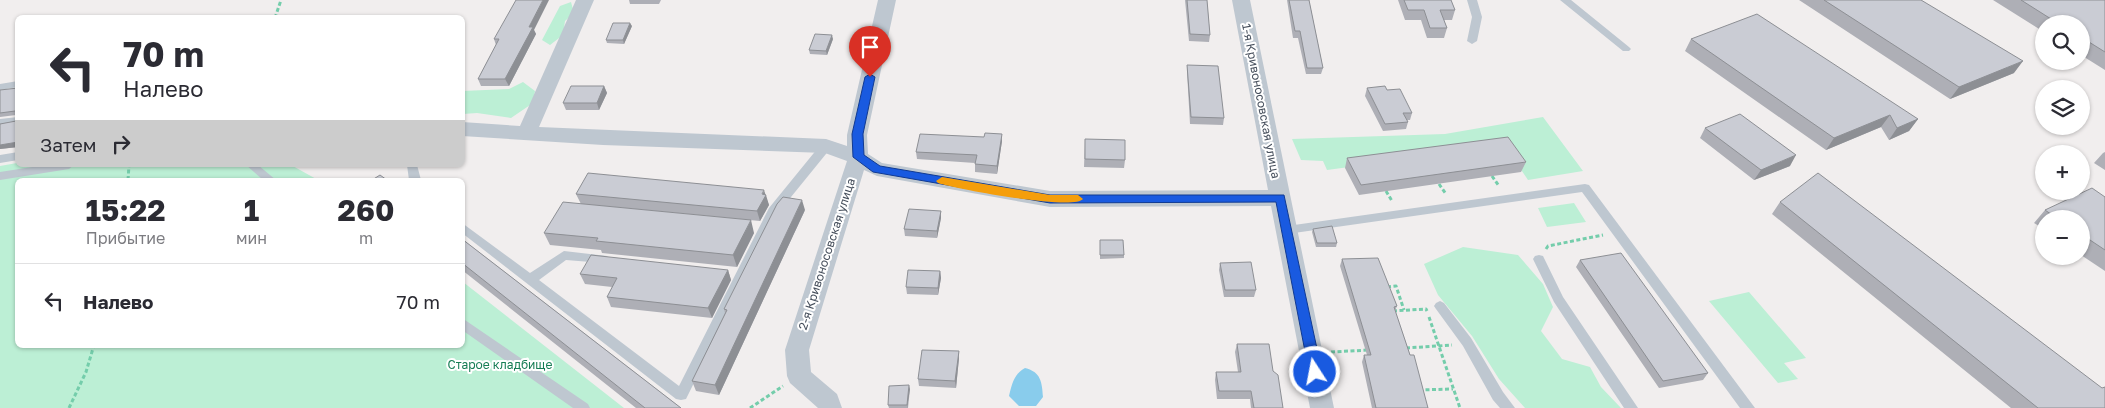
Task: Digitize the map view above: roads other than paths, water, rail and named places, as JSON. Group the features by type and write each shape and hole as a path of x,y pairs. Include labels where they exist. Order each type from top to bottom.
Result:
{"street":[{"path":"527,132 585,0"},
{"name":"2-я Кривоносовская улица","path":"830,408 828,401 799,376 797,350 858,157 857,134 887,0"},
{"name":"1-я Кривоносовская улица","path":"1241,0 1322,408"},
{"path":"465,129 612,138 826,146 858,157 877,169 1050,199 1280,198"}],"lane":[{"path":"1472,0 1477,18 1472,41"},
{"path":"1565,0 1626,49"},
{"path":"0,87 15,84"},
{"path":"0,123 15,120"},
{"path":"465,229 681,395 760,227 826,146"},
{"path":"0,159 15,156"},
{"path":"0,176 56,167"},
{"path":"254,167 267,178"},
{"path":"1287,230 1585,188 1748,408"},
{"path":"531,279 564,255 613,260"},
{"path":"1539,259 1558,299 1631,408"},
{"path":"1440,306 1467,342 1498,396 1508,408"},
{"path":"465,325 583,408"}],"water":[{"path":"1025,368 1034,372 1040,378 1043,397 1036,406 1019,406 1009,396 1016,376"}],"park label":[{"name":"Старое кладбище","path":"500,365"}]}
